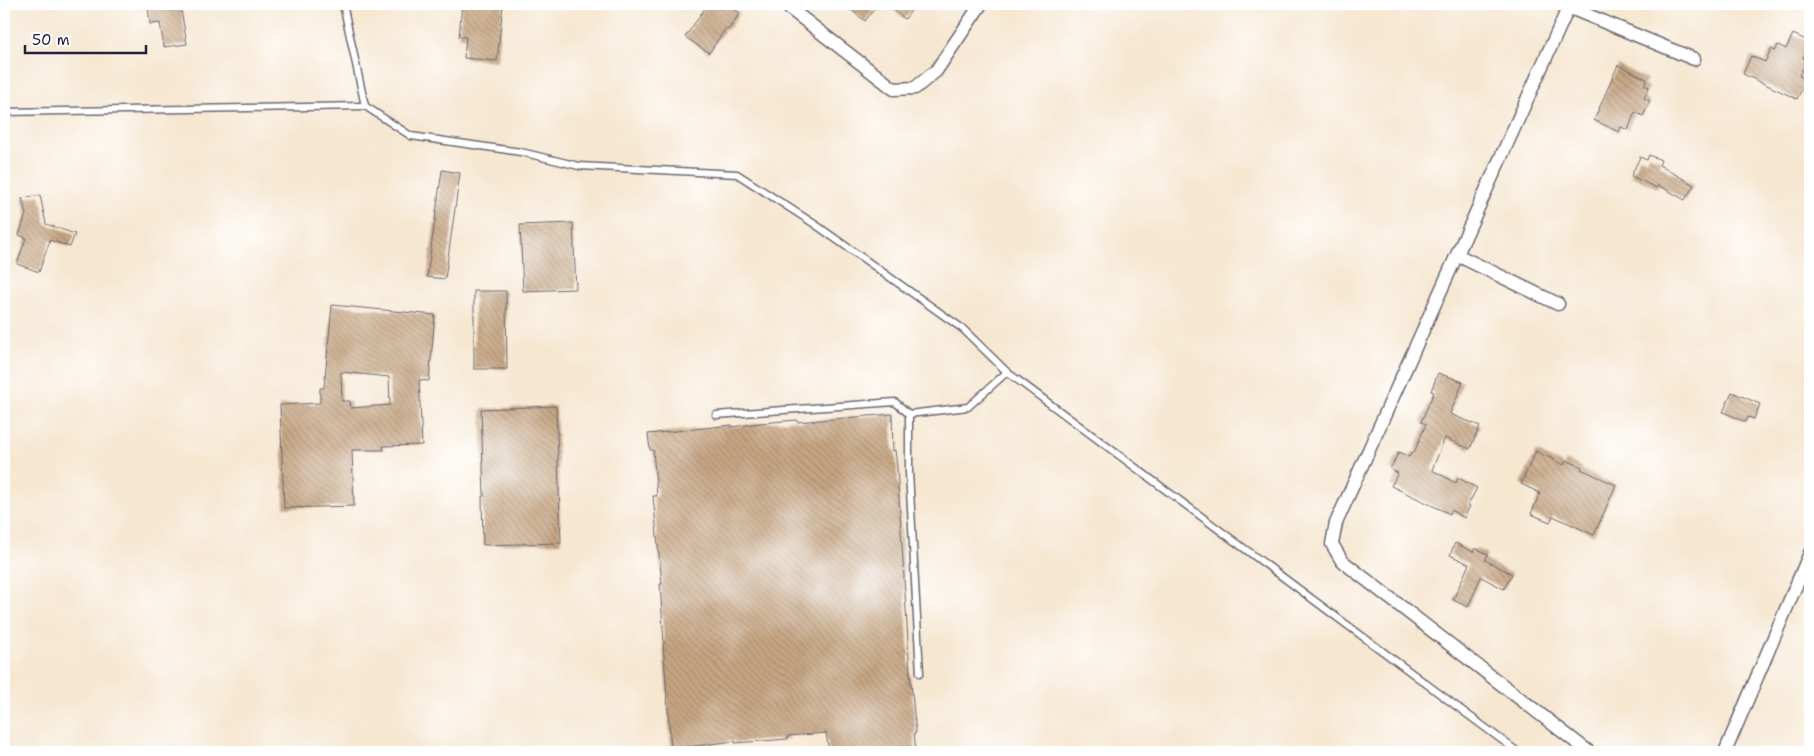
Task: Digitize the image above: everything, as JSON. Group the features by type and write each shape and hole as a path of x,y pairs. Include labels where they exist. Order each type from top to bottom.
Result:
{"street":[{"path":"784,4 894,89 915,88 936,71 981,4"},
{"path":"1589,752 1342,561 1332,544 1336,523 1569,6 1694,59"},
{"path":"1457,255 1558,304"},
{"path":"1725,752 1810,553"}],"lane":[{"path":"343,4 365,106"},
{"path":"4,112 365,106 411,136 521,152 579,166 737,174 816,225 963,329 1007,372 1518,752"},
{"path":"716,415 895,402 909,414 968,407 1007,372"},
{"path":"909,414 908,472 920,673"}],"building":[{"path":"180,4 187,44 164,47 160,23 150,24 148,6"},
{"path":"462,4 503,4 497,61 464,58 466,37 459,37"},
{"path":"708,4 726,4 740,13 728,30 726,28 709,53 685,37"},
{"path":"844,4 878,4 865,21"},
{"path":"886,4 916,4 905,19"},
{"path":"1793,34 1810,42 1803,58 1807,60 1799,76 1807,79 1797,99 1743,74 1751,56 1765,62 1771,49 1775,51 1778,45 1786,49"},
{"path":"1618,65 1647,79 1644,85 1649,87 1644,98 1650,101 1643,116 1635,112 1628,130 1621,127 1619,132 1594,120"},
{"path":"1649,155 1661,160 1659,165 1694,185 1685,200 1658,185 1657,188 1631,176 1640,157 1647,160"},
{"path":"442,170 460,173 445,279 427,277"},
{"path":"40,195 46,224 75,234 70,247 50,240 39,272 17,264 26,238 19,235 26,214 22,198"},
{"path":"573,223 576,289 523,291 520,225"},
{"path":"474,291 506,291 507,369 474,369"},
{"path":"332,305 435,315 429,381 419,380 422,445 383,446 384,450 352,450 354,506 284,508 280,405 320,403 320,388 324,388","holes":["341,372 389,377 390,405 351,408 350,401 342,401"]},
{"path":"1438,373 1463,382 1450,414 1480,426 1470,449 1445,438 1432,470 1456,483 1458,478 1477,488 1464,518 1451,510 1450,514 1391,486 1398,473 1390,469 1399,452 1409,457 1412,452 1414,453 1426,424 1421,422 1434,392 1431,391"},
{"path":"1732,392 1760,404 1754,419 1748,417 1746,422 1723,412"},
{"path":"556,406 561,543 483,545 482,496 484,496 481,409"},
{"path":"892,414 893,451 895,450 897,467 916,752 829,752 826,733 788,736 788,739 735,743 735,741 671,749 663,644 660,584 662,584 653,496 657,496 653,450 650,450 648,434 732,425 732,427 760,423 797,420 797,422"},
{"path":"1536,451 1564,465 1566,460 1616,485 1594,535 1553,516 1550,522 1531,514 1540,493 1521,484"},
{"path":"1455,543 1473,552 1475,548 1488,554 1485,560 1512,574 1504,589 1481,577 1468,607 1453,600 1469,564 1450,555"}]}
